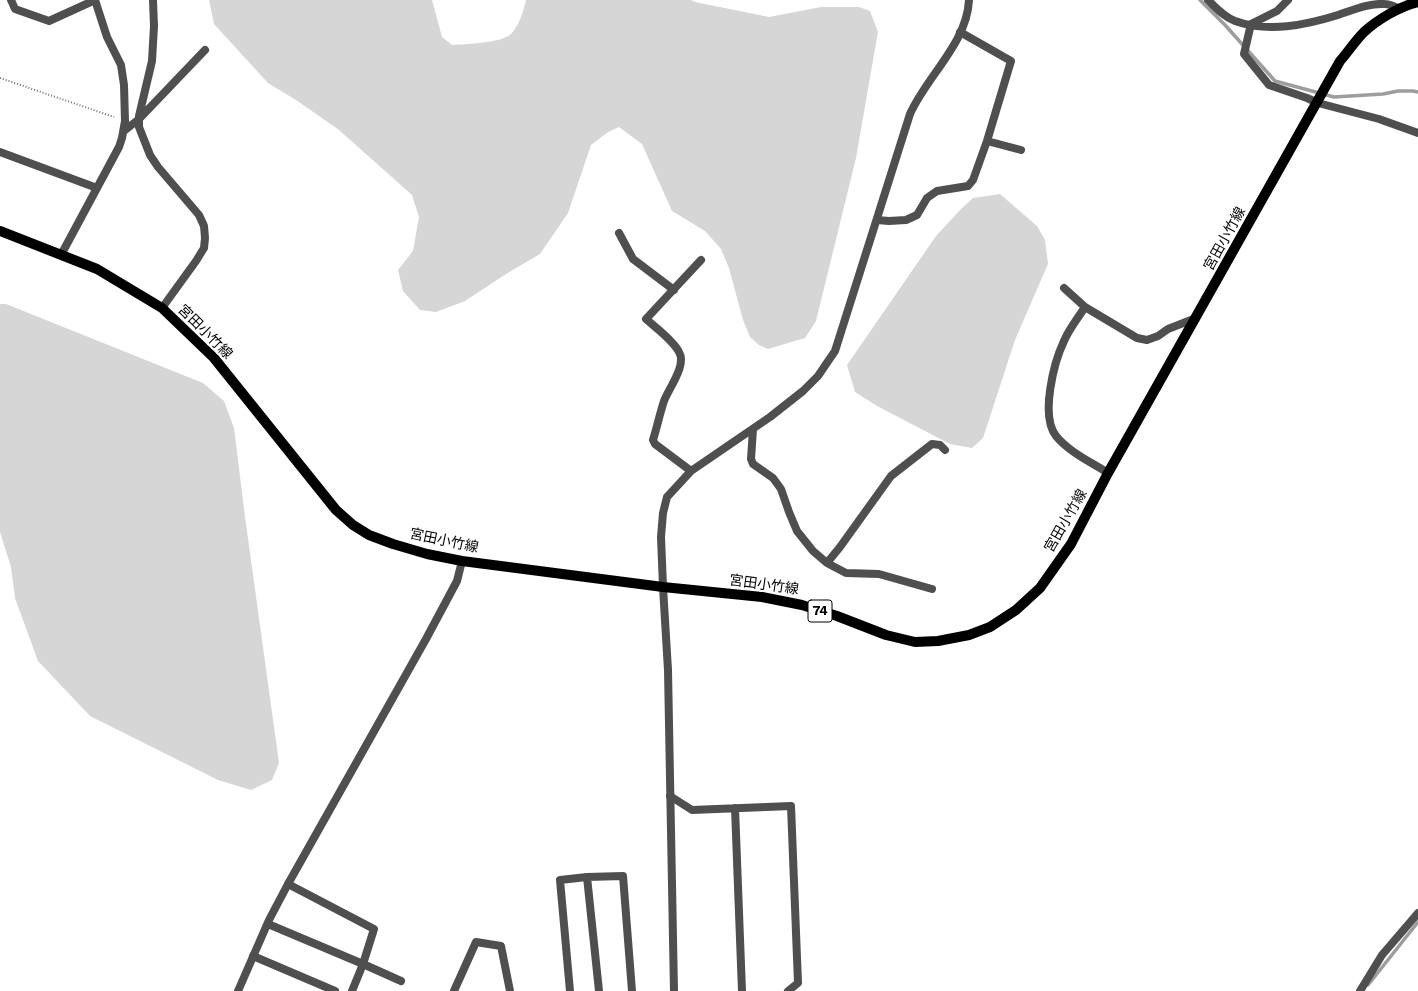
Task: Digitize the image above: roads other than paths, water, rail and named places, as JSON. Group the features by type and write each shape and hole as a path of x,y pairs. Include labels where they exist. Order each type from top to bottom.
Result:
{"main road":[{"name":"宮田小竹線","path":"0,231 97,269 162,308 214,358 336,510 353,525 369,535 427,554 462,561 663,588 762,597 802,605 837,616 886,635 914,642 938,641 969,635 990,627 1016,610 1040,588 1071,544 1108,473 1318,103 1340,61 1364,32 1388,14 1418,2"}],"street":[{"path":"11,0 16,9 49,21 95,0 107,38 121,65 124,84 124,131 119,147 61,254"},
{"path":"153,0 154,26 152,61 139,119 139,127 150,154 158,167 199,215 204,226 205,238 204,248 162,308"},
{"path":"674,991 668,670 661,537 663,513 667,497 691,471 753,429 803,391 818,376 835,351 910,114 963,27 969,0"},
{"path":"1208,0 1224,15 1234,21 1273,27 1320,20 1368,5 1387,4 1400,9"},
{"path":"1288,0 1277,10 1251,24 1244,54 1269,85 1318,103 1379,119 1418,133"},
{"path":"877,220 888,222 906,220 917,215 927,198 938,191 968,186 973,180 987,141 1011,61 960,32"},
{"path":"124,131 139,119 205,50"},
{"path":"987,141 1021,150"},
{"path":"0,152 97,188"},
{"path":"619,232 633,259 674,290"},
{"path":"691,471 655,444 653,440 664,400 679,370 681,360 680,353 674,345 646,319 701,260"},
{"path":"1064,288 1085,307 1137,338 1147,340 1196,318"},
{"path":"1085,307 1064,340 1053,372 1049,402 1049,422 1055,434 1066,446 1108,473"},
{"path":"753,429 751,459 753,464 773,478 781,489 797,531 812,551 827,563 846,572 879,574 932,588"},
{"path":"827,563 891,476 932,444 940,445 945,450"},
{"path":"238,991 253,956 288,884 426,639 457,581 462,561"},
{"path":"670,796 692,810 791,806 798,982 788,991"},
{"path":"735,808 742,991"},
{"path":"570,991 560,880 587,877 623,876 632,991"},
{"path":"587,877 599,991"},
{"path":"288,884 374,929 363,964 352,991"},
{"path":"1360,991 1382,955 1418,912"},
{"path":"268,924 401,981"},
{"path":"454,991 476,942 501,946 510,991"},
{"path":"253,956 335,991"}],"waterway":[{"path":"1200,0 1225,25 1275,81 1334,97 1383,94 1398,91 1418,92"},
{"path":"1368,985 1418,922"}]}
